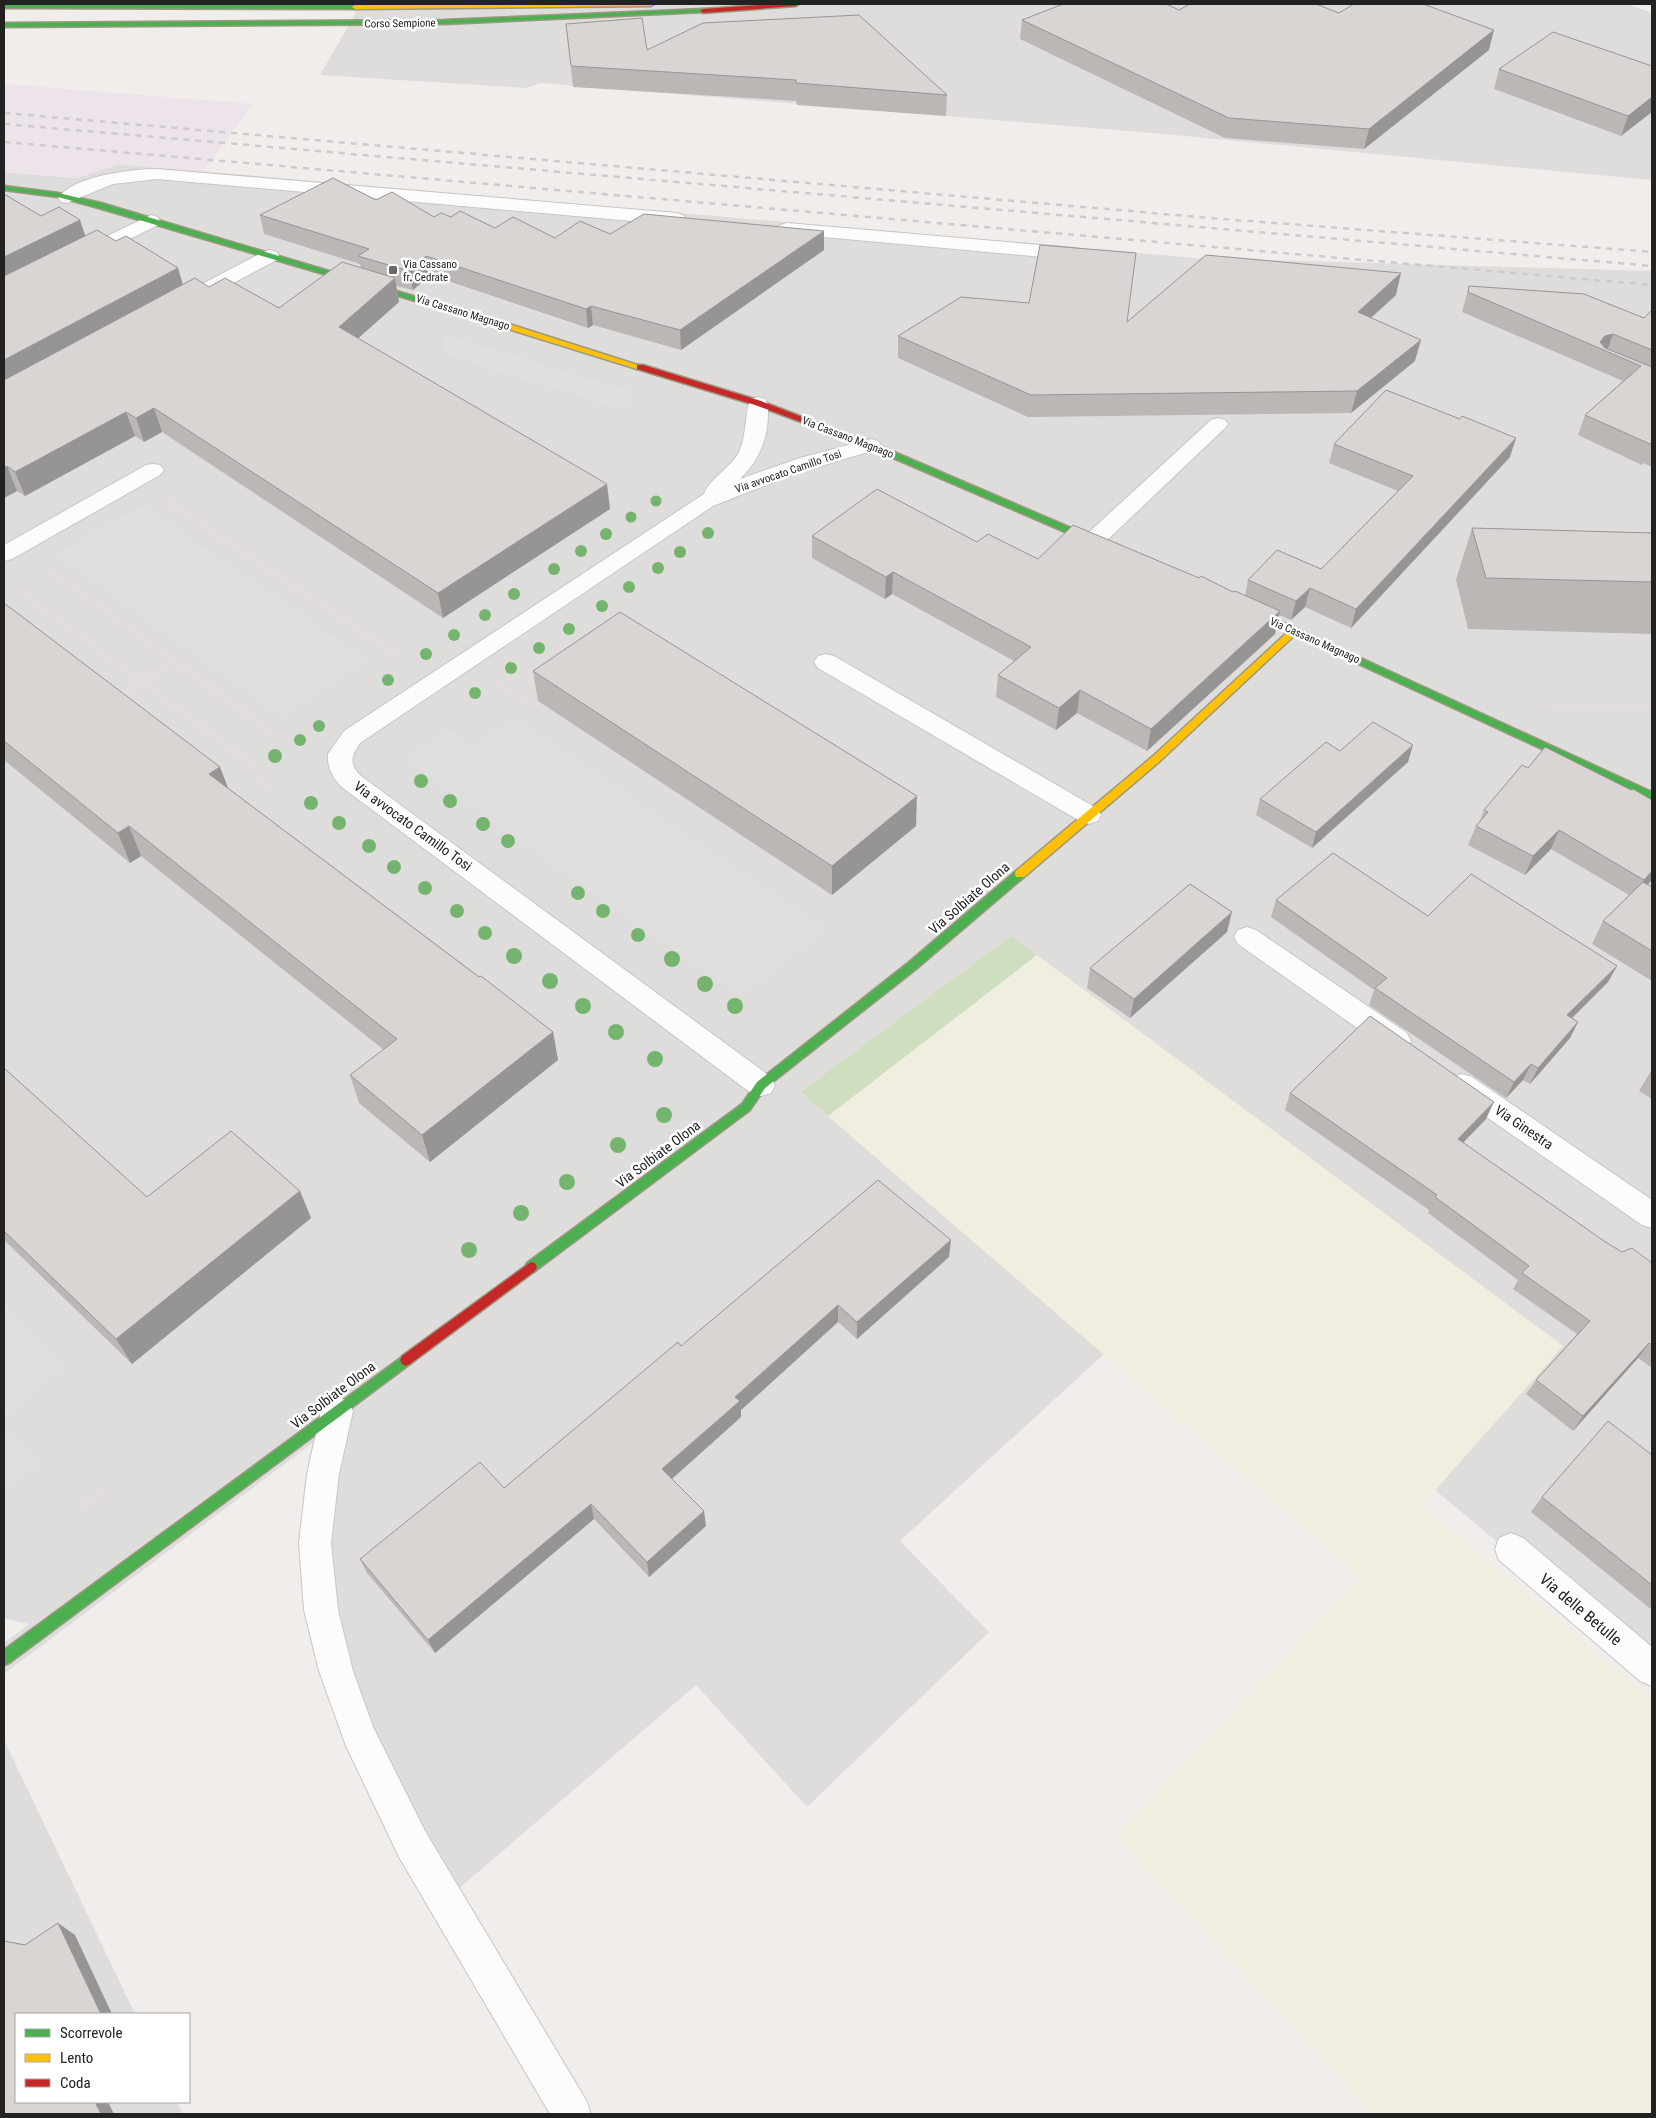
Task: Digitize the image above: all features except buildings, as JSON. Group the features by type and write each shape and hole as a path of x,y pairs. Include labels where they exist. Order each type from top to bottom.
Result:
{"street":[{"path":"4,6 436,7 651,4"},
{"name":"Corso Sempione","path":"4,25 444,22 694,12 796,4"},
{"path":"67,198 82,189 108,180 133,175 157,174 697,221"},
{"name":"Via Cassano Magnago","path":"4,188 67,198 151,221 436,304 758,403 871,445 1102,544"},
{"path":"64,265 151,221"},
{"path":"765,227 1093,256"},
{"path":"176,306 270,256"},
{"name":"Via avvocato Camillo Tosi","path":"758,403 758,433 755,444 738,468 705,501 352,737 340,754 339,761 345,776 352,782 761,1086"},
{"path":"1102,544 1218,424"},
{"name":"Via avvocato Camillo Tosi","path":"705,501 774,474 839,452 871,445"},
{"path":"4,554 144,475"},
{"name":"Via Cassano Magnago","path":"1234,603 1652,796"},
{"name":"Via Solbiate Olona","path":"4,1658 746,1107 761,1086 912,966 1156,759 1294,631"},
{"path":"826,662 1088,815"},
{"path":"1247,937 1419,1056"},
{"name":"Via Ginestra","path":"1444,1072 1652,1216"},
{"path":"337,1411 322,1474 315,1544 321,1610 336,1671 358,1734 412,1844 572,2114"},
{"name":"Via delle Betulle","path":"1510,1549 1652,1670"}],"path":[{"path":"144,475 400,657"},
{"path":"45,566 279,738"},
{"path":"12,586 245,759 271,792"},
{"path":"112,699 175,661"},
{"path":"502,686 530,705"},
{"path":"1547,706 1652,708"},
{"path":"81,1507 105,1490"}],"shaded area":[{"path":"361,4 1628,4 1652,13 1652,180 1142,132 540,83 527,88 320,75"},
{"path":"4,84 253,104 202,172 119,164 77,178 4,172"},
{"path":"119,164 1196,258 1652,271 1652,1671 1435,1490 1563,1346 1011,936 800,1092 1104,1354 900,1541 989,1632 807,1807 696,1685 435,1909 349,1743 314,1442 4,1674 4,1643 29,1624 4,1618 4,172 77,178"},
{"path":"446,335 631,392 629,411 443,354"},
{"path":"142,506 367,660 281,716 57,554"},
{"path":"514,718 825,929 741,997 406,760 449,730 473,746"},
{"path":"1037,955 1563,1346 1421,1506 1652,1701 1652,2114 1374,2114 1116,1836 1361,1577 828,1116"},
{"path":"4,1303 67,1365 4,1417"},
{"path":"4,1426 39,1464 4,1494"},
{"path":"4,1740 135,2013 15,2013 15,2103 178,2103 183,2114 4,2114"}],"green space":[{"path":"1011,936 1037,955 828,1116 800,1092"}],"railway":[{"path":"4,113 1210,218 1652,252"},
{"path":"4,124 1652,266"},
{"path":"4,142 1652,285"}],"traffic: fast":[{"path":"4,6 355,7"},
{"path":"4,25 444,22 703,11"},
{"path":"4,188 58,195 98,205 456,310"},
{"path":"866,443 1103,545"},
{"path":"1243,607 1652,796"},
{"path":"531,1267 746,1107 761,1085 912,966 1020,874"},
{"path":"4,1658 406,1360"}],"traffic: slow":[{"path":"355,7 651,4"},
{"path":"456,310 640,367"},
{"path":"1020,874 1156,759 1294,631"}],"traffic: jam":[{"path":"703,11 796,4"},
{"path":"640,367 758,403 866,443"},
{"path":"406,1360 531,1267"}],"place":[{"name":"Via Cassano fr. Cedrate","path":"393,270"}]}
